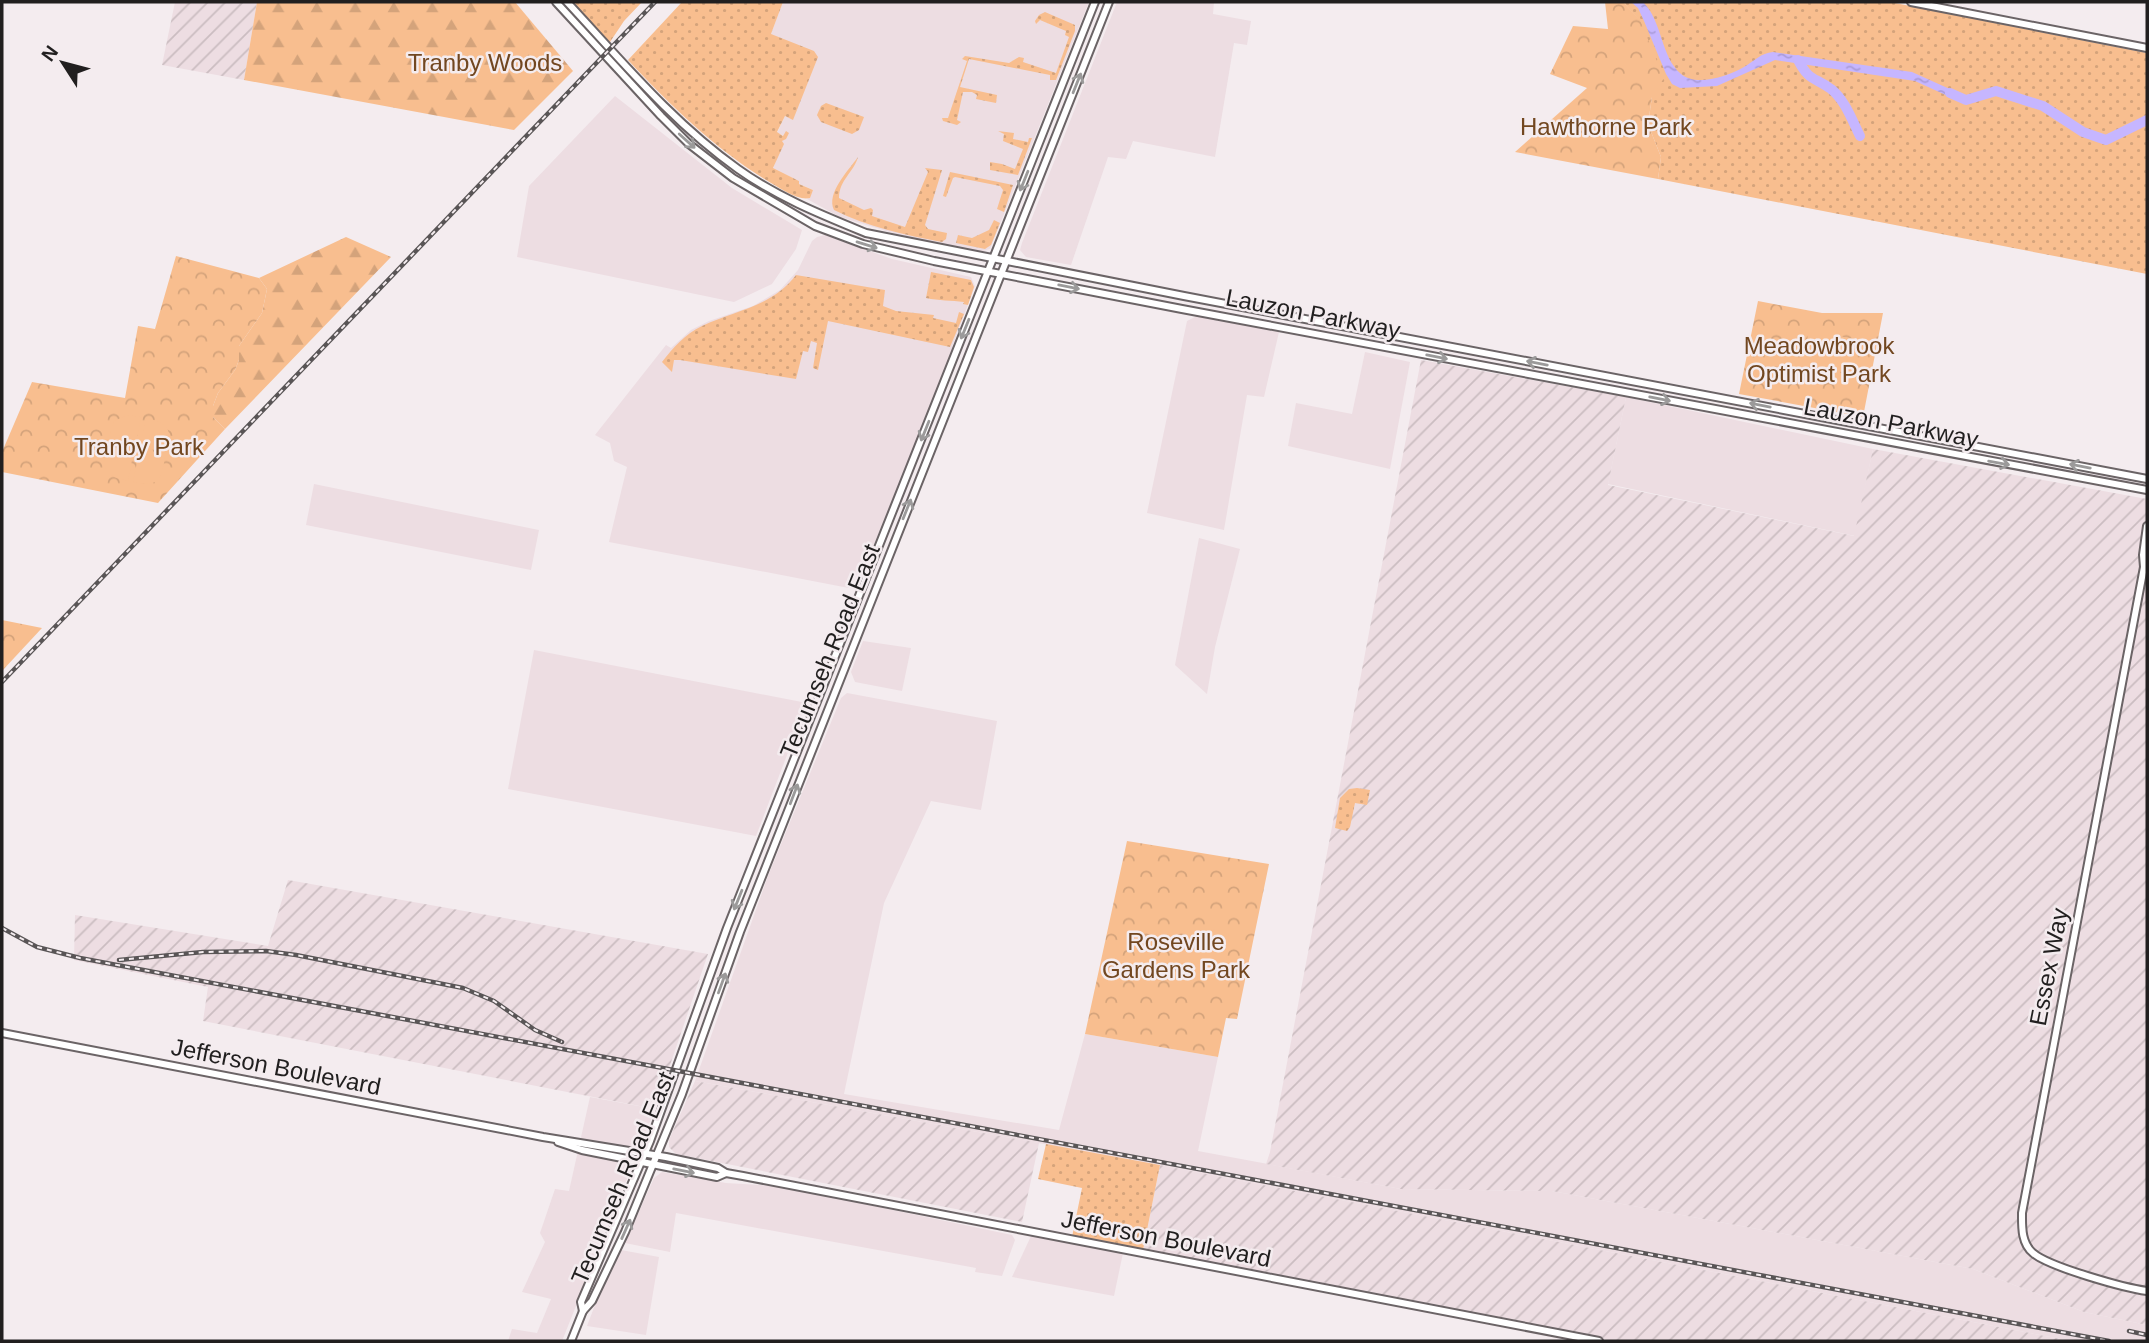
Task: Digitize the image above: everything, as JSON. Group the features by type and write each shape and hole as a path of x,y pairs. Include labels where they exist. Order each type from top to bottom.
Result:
{"main road":[{"name":"Lauzon Parkway","path":"556,2 689,144 761,196 815,226 863,244 1002,274 2147,490"},
{"name":"Lauzon Parkway","path":"567,2 667,110 694,135 750,176 804,207 866,233 2147,479"},
{"name":"Tecumseh Road East","path":"583,1311 581,1302 645,1153 727,928 1095,2"},
{"name":"Tecumseh Road East","path":"571,1341 583,1311 592,1301 625,1232 682,1094 744,922 1109,2"},
{"path":"1911,2 2147,48"},
{"name":"Essex Way","path":"2147,526 2143,555 2145,564 2022,1213 2022,1235 2031,1252 2047,1262 2131,1289 2147,1291"},
{"name":"Jefferson Boulevard","path":"2,1033 543,1138 657,1155 718,1167 726,1173 1598,1341"},
{"name":"Jefferson Boulevard","path":"543,1138 641,1163 717,1177 726,1173"}],"shaded area":[{"path":"175,2 257,2 244,80 162,65"},
{"path":"783,2 1089,2 990,249 979,252 906,237 840,217 807,199 813,190 773,169 784,136 777,133 785,116 793,119 771,34"},
{"path":"1117,2 1214,2 1213,14 1251,21 1247,45 1234,43 1215,157 1133,141 1126,159 1108,157 1071,265 1026,257 1020,250 1022,243"},
{"path":"615,96 732,188 802,230 796,249 772,284 734,302 517,257 529,186"},
{"path":"825,235 892,259 971,277 975,286 952,347 960,349 854,589 609,542 627,467 614,461 610,443 595,435 666,345 671,348 691,330 753,306 780,290 798,270 812,241"},
{"path":"1197,316 1279,332 1264,397 1247,395 1224,530 1147,513 1187,321"},
{"path":"1365,352 1410,362 1390,469 1288,446 1296,403 1352,414"},
{"path":"1421,360 1626,397 1608,485 1854,536 1873,449 2147,499 2147,1325 2084,1312 1973,1269 1552,1191 1401,1189 1266,1164"},
{"path":"1626,397 1873,449 1855,536 1608,484"},
{"path":"314,484 539,530 531,570 306,525"},
{"path":"1199,538 1240,549 1215,647 1207,694 1175,665"},
{"path":"863,641 911,648 902,691 855,682 851,672"},
{"path":"534,650 807,703 756,836 508,789"},
{"path":"847,693 997,721 981,810 931,801 884,903 844,1094 1059,1130 1085,1034 1218,1057 1198,1151 1401,1189 1552,1191 1973,1269 2084,1312 2147,1325 2147,1341 2071,1341 1160,1165 695,1081 768,876 841,698"},
{"path":"288,880 708,954 655,1109 203,1021 208,987 74,960 75,915 268,946"},
{"path":"695,1081 1039,1143 1022,1222 676,1154 669,1147 669,1140"},
{"path":"590,1097 655,1109 562,1341 508,1341 512,1329 537,1333 551,1299 522,1292 545,1242 540,1233 555,1189 569,1191"},
{"path":"1160,1165 2071,1341 1615,1341 1143,1250"},
{"path":"662,1172 726,1183 779,1186 1012,1235 1015,1240 1002,1276 975,1272 976,1268 676,1213 670,1252 625,1243 654,1178"},
{"path":"1031,1236 1123,1253 1114,1296 1012,1277"},
{"path":"621,1250 659,1257 646,1335 587,1326 601,1289"}],"green space":[{"name":"Tranby Woods","path":"257,2 515,2 573,71 514,130 244,80"},
{"path":"572,2 642,2 624,21 610,42"},
{"path":"682,2 783,2 771,34 814,51 818,57 793,120 785,116 777,132 783,136 786,131 789,133 782,141 784,144 773,168 813,190 810,198 800,198 785,191 713,142 628,60"},
{"name":"Hawthorne Park","path":"1605,2 1623,2 1640,20 1664,78 1652,97 1648,124 1661,157 1658,179 1515,152 1587,88 1550,74 1573,26 1608,29"},
{"path":"1623,2 1890,2 2147,53 2147,274 1658,179 1661,157 1648,124 1652,97 1640,21"},
{"path":"1045,12 1075,25 1056,80 1050,80 1050,75 969,59 960,87 997,95 996,103 976,99 977,95 972,92 963,92 957,120 961,122 957,125 943,121 942,118 948,118 967,61 962,59 965,56 1009,63 1019,57 1024,58 1023,62 1056,73 1069,37 1065,35 1066,31 1040,20 1036,24 1039,15"},
{"path":"826,103 864,117 859,130 852,134 821,122 817,115 821,106"},
{"path":"998,131 1014,133 1013,139 1028,142 1029,138 1032,138 1018,175 990,170 990,162 1015,169 1023,149 1003,141 1004,134"},
{"path":"858,157 841,186 839,198 864,210 871,208 872,216 905,227 928,172 925,168 942,170 925,225 928,229 947,233 946,239 942,242 887,230 834,210 832,203 835,189"},
{"path":"950,172 1013,185 1004,212 997,209 1003,190 1000,186 955,177 946,197 943,196"},
{"path":"994,220 1000,223 991,245 985,249 956,243 958,235 972,238 989,230"},
{"path":"346,237 391,257 225,429 213,417 213,406 218,393 235,370 239,360 239,346 262,313 267,289 259,278"},
{"name":"Tranby Park","path":"176,256 259,278 267,289 262,313 239,346 239,360 235,370 218,393 213,406 213,417 225,429 158,503 2,472 2,452 32,382 125,398 138,326 155,329"},
{"path":"931,272 971,280 974,287 968,305 963,304 964,302 926,298"},
{"path":"796,275 885,290 883,306 896,311 934,315 933,318 956,323 959,312 964,314 950,347 828,321 818,370 813,368 817,343 811,341 808,352 803,351 796,379 680,360 674,360 672,372 662,362 696,329 764,301 786,286"},
{"name":"Meadowbrook Optimist Park","path":"1758,301 1822,313 1883,313 1863,417 1739,394"},
{"path":"1788,327 1803,330 1796,362 1782,360"},
{"path":"1809,330 1859,340 1853,374 1802,365"},
{"path":"127,415 141,417 136,443 132,445 108,441 114,421"},
{"path":"146,418 160,422 167,428 167,452 143,448 141,444"},
{"path":"107,447 130,451 133,455 128,481 114,477 107,471"},
{"path":"142,454 165,458 162,473 153,483 133,482 138,457"},
{"path":"2,620 42,628 2,671"},
{"path":"1349,789 1370,790 1367,805 1355,803 1347,831 1335,828 1340,798"},
{"name":"Roseville Gardens Park","path":"1127,841 1269,864 1237,1019 1226,1018 1218,1057 1085,1034"},
{"path":"1212,929 1229,934 1226,967 1221,971 1204,967 1187,955 1195,938"},
{"path":"1046,1144 1160,1165 1143,1250 1072,1237 1082,1188 1038,1179"}],"water":[{"path":"1631,2 1643,2 1650,10 1669,58 1674,67 1687,78 1704,80 1721,77 1773,52 1912,72 1963,95 1961,102 1915,81 1775,60 1717,86 1680,88 1672,84 1666,74 1638,8"}],"waterway":[{"path":"1798,60 1809,75 1831,89 1840,99 1860,136"},
{"path":"1950,93 1966,100 1996,91 2043,106 2083,132 2106,140 2147,120"}],"railway":[{"path":"2,682 655,2"},
{"path":"2,928 37,947 80,958 2109,1341"},
{"path":"119,960 203,952 266,951 296,955 463,988 494,1001 535,1030 562,1042"},
{"path":"2129,1331 2147,1335"}]}
